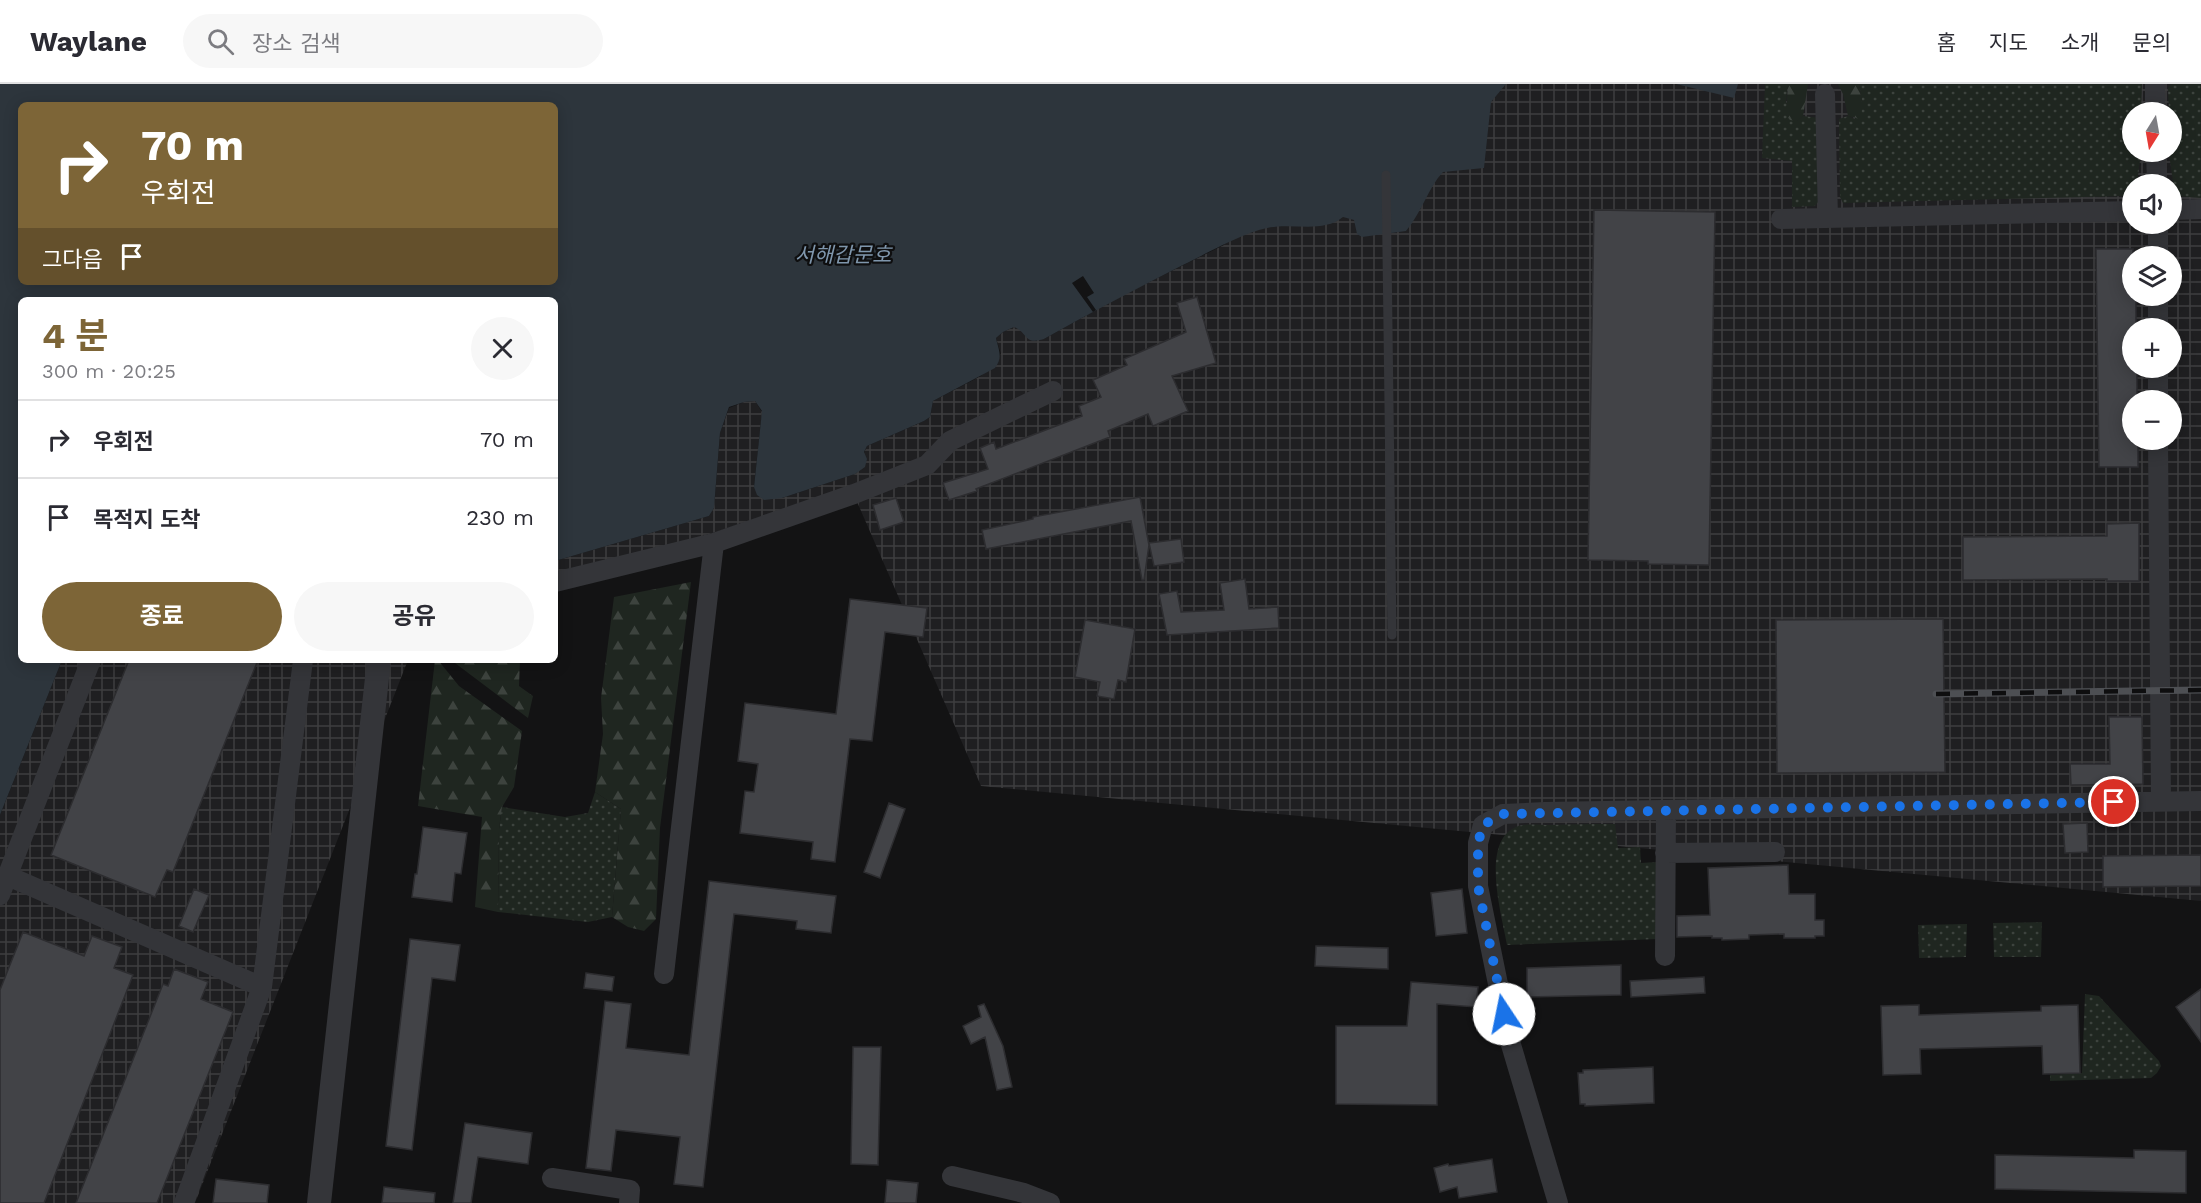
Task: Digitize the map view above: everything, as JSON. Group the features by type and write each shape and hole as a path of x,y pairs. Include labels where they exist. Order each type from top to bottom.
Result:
{"street":[{"path":"2155,84 2155,102"},
{"path":"1825,94 1828,218"},
{"path":"2182,210 2201,209"},
{"path":"1781,219 2122,211"},
{"path":"558,581 714,543 854,494 927,465 950,441 1053,391"},
{"path":"2158,450 2161,801"},
{"path":"664,974 714,543"},
{"path":"0,895 90,663"},
{"path":"184,1203 262,987 303,663"},
{"path":"319,1203 379,663"},
{"path":"1558,1203 1509,1038 1478,886 1478,843 1483,825 1503,814 2201,801"},
{"path":"1665,956 1666,810"},
{"path":"1665,853 1775,852"},
{"path":"8,876 262,987"},
{"path":"952,1176 1024,1193 1050,1203"},
{"path":"552,1178 630,1190 629,1203"}],"lane":[{"path":"1386,175 1392,635"}],"shaded area":[{"path":"1227,84 2201,84 2201,901 981,786 851,488 558,583 558,560 709,516 714,508 720,433 729,408 744,402 755,401 762,412 754,487 782,498 855,474 867,446 924,421 930,417 933,401 981,376 1001,354 996,338 1003,332 1014,327 1044,339 1119,297 1224,245"},
{"path":"61,663 407,663 195,1203 0,1203 0,815"}],"green space":[{"path":"1765,84 1788,84 1786,102 1797,121 1803,116 1819,118 1818,202 1815,206 1792,207 1792,161 1762,158"},
{"path":"1788,84 1808,84 1803,116 1797,121 1790,120 1786,115"},
{"path":"1838,84 1859,84 1862,102 1861,119 1848,116"},
{"path":"1859,84 2142,84 2141,102 2122,102 2122,162 2140,162 2138,174 2122,174 2122,196 1843,203 1840,197 1839,119 1848,116 1855,119 1862,102"},
{"path":"2171,84 2201,84 2201,198 2182,196 2182,174 2172,174 2170,162 2182,162 2182,102 2169,102 2168,88"},
{"path":"691,582 660,828 656,919 644,931 628,927 612,917 621,809 595,792 603,734 601,698 614,597"},
{"path":"435,663 440,663 459,686 522,731 514,787 502,807 499,829 498,912 475,907 482,817 418,806"},
{"path":"455,663 520,663 519,686 533,696 528,718"},
{"path":"595,792 621,809 612,917 588,922 498,912 499,829 502,807 565,817 588,813"},
{"path":"1615,824 1618,848 1640,847 1641,863 1656,862 1658,939 1507,945 1498,896 1496,859 1500,843 1509,831 1523,825"},
{"path":"2042,922 2041,957 1994,957 1993,923"},
{"path":"1967,924 1966,957 1919,958 1918,925"},
{"path":"2085,994 2099,996 2159,1061 2161,1066 2157,1073 2151,1078 2050,1081 2050,1075 2082,1073"}],"water":[{"name":"서해갑문호","path":"0,84 1506,84 1491,102 1484,168 1443,172 1406,231 1362,237 1357,234 1354,220 1343,217 1326,225 1267,228 1213,250 1044,339 1029,339 1014,327 996,338 1000,357 995,368 933,401 930,417 924,421 867,446 864,452 867,459 865,467 855,474 782,498 764,500 757,495 754,487 762,411 755,401 729,407 720,433 714,508 709,516 558,560 558,297 18,297 18,663 61,663 0,815"},
{"path":"1676,84 1738,84 1734,98"}],"pier":[{"path":"1083,276 1094,293 1087,297 1096,310 1093,312 1072,283"}],"building":[{"path":"1594,210 1715,212 1709,565 1588,560"},
{"path":"2096,249 2122,249 2122,306 2136,306 2136,318 2122,318 2122,378 2137,378 2137,390 2122,390 2122,450 2138,450 2138,467 2099,467"},
{"path":"1197,297 1216,363 1172,376 1188,411 1153,426 1148,414 1108,431 1110,437 976,489 977,491 949,500 943,483 988,469 980,448 994,442 996,449 1082,416 1079,406 1101,397 1093,380 1127,365 1124,359 1186,332 1177,303"},
{"path":"1140,497 1149,545 1144,580 1142,580 1131,521 986,549 982,530 1033,519 1033,517"},
{"path":"896,498 904,522 880,530 873,505"},
{"path":"2139,523 2139,581 2107,581 2107,579 1963,580 1963,537 2107,536 2107,524"},
{"path":"1181,539 1184,562 1154,566 1149,543"},
{"path":"1245,579 1249,609 1278,607 1279,628 1167,635 1159,594 1177,591 1181,612 1224,610 1220,583"},
{"path":"850,599 927,608 923,637 885,632 872,741 850,739 835,862 811,859 813,842 740,833 745,791 754,792 758,764 738,761 745,703 836,714"},
{"path":"1943,619 1945,772 1777,773 1776,620"},
{"path":"1085,620 1135,629 1126,682 1118,680 1114,699 1097,696 1100,682 1075,677"},
{"path":"128,663 257,663 173,872 167,870 155,897 51,855"},
{"path":"2109,717 2142,717 2143,784 2071,785 2070,764 2110,764"},
{"path":"889,803 905,809 880,878 864,872"},
{"path":"2087,823 2088,852 2065,853 2063,824"},
{"path":"423,827 467,833 461,874 455,873 452,902 412,897"},
{"path":"2201,855 2201,886 2103,887 2103,856"},
{"path":"1788,865 1789,894 1815,894 1815,920 1824,920 1824,936 1784,938 1784,934 1749,935 1749,939 1722,940 1722,938 1712,938 1712,936 1677,937 1677,916 1710,915 1708,868"},
{"path":"709,881 836,896 831,933 796,929 797,921 734,914 703,1187 674,1184 680,1137 616,1130 611,1171 586,1168 605,1001 631,1004 626,1048 689,1055"},
{"path":"194,889 209,895 193,932 179,926"},
{"path":"1462,889 1467,933 1436,936 1431,893"},
{"path":"23,932 84,956 92,936 122,947 114,968 133,975 44,1203 0,1203 0,990"},
{"path":"410,939 460,945 455,981 432,978 412,1150 386,1146"},
{"path":"1316,946 1388,948 1388,969 1315,966"},
{"path":"1621,965 1621,995 1527,997 1527,968"},
{"path":"174,969 208,982 201,999 233,1012 157,1203 76,1203 163,984 168,986"},
{"path":"586,973 614,977 612,991 584,988"},
{"path":"1704,977 1705,993 1631,997 1630,981"},
{"path":"1411,982 1478,987 1476,1007 1437,1004 1437,1105 1336,1104 1336,1026 1407,1026"},
{"path":"2201,989 2201,1042 2176,1007"},
{"path":"984,1004 1003,1046 1012,1087 997,1090 985,1037 971,1044 963,1026 981,1017 978,1006"},
{"path":"1919,1005 1919,1015 2041,1011 2041,1006 2078,1005 2080,1073 2043,1074 2042,1046 1920,1049 1921,1074 1883,1075 1881,1006"},
{"path":"853,1047 881,1047 878,1165 851,1164"},
{"path":"1653,1067 1654,1103 1585,1106 1585,1104 1580,1104 1578,1073 1583,1073 1583,1070"},
{"path":"465,1123 532,1133 528,1164 478,1157 471,1203 453,1203"},
{"path":"2134,1150 2186,1151 2186,1193 1995,1189 1995,1155 2134,1158"},
{"path":"1492,1159 1497,1192 1459,1198 1457,1187 1440,1192 1434,1168 1448,1164 1449,1166"},
{"path":"216,1179 269,1185 267,1203 213,1203"},
{"path":"887,1180 918,1183 916,1203 885,1203"},
{"path":"384,1187 435,1193 434,1203 382,1203"}],"railway":[{"path":"1936,694 2201,690"}],"route":[{"path":"1504,1014 1478,886 1478,843 1483,825 1503,814 2114,802"}]}
